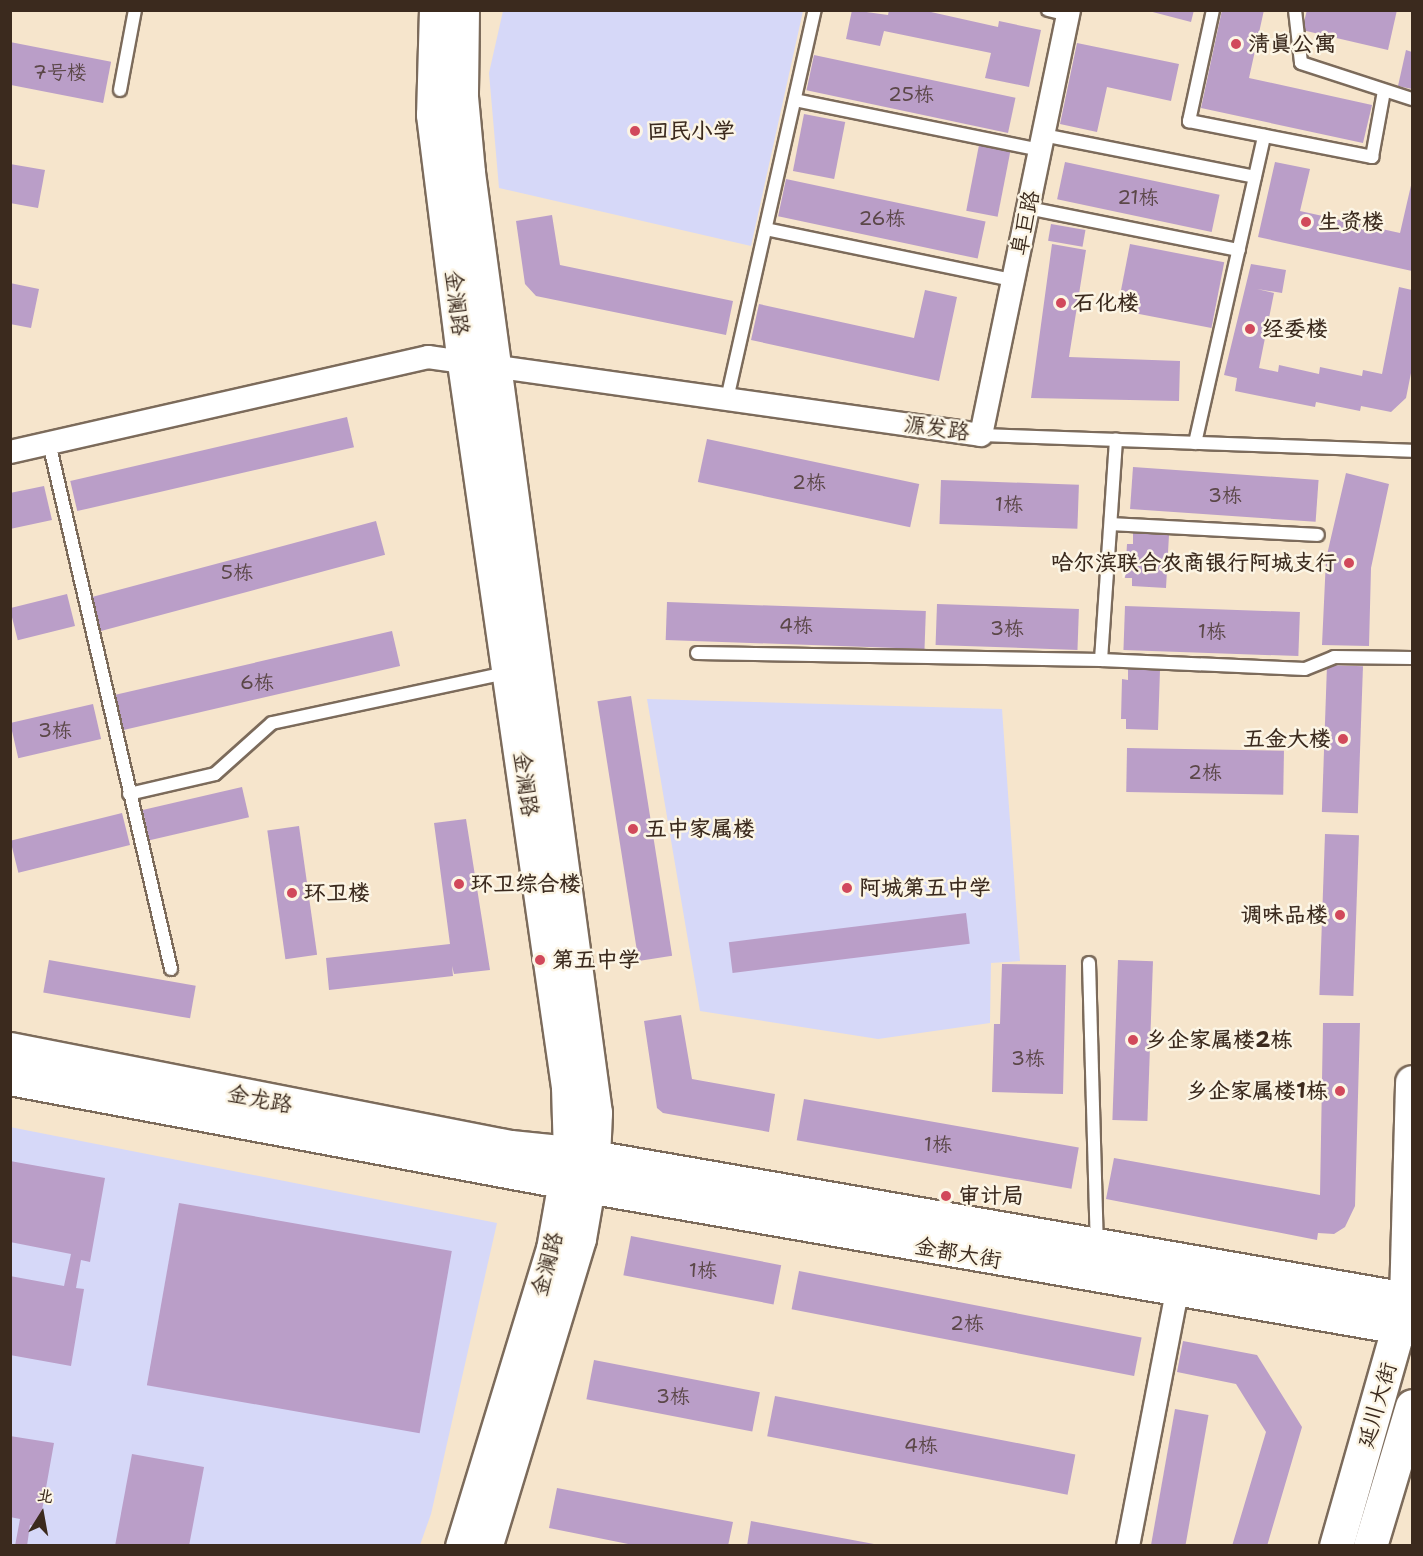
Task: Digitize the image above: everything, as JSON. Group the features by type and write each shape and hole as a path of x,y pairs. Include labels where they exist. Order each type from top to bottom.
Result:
{"main road":[{"name":"延川大街","path":"1335,1545 1407,1315 1413,1082"},
{"name":"延川大街","path":"1370,1545 1413,1406"}],"street":[{"name":"金澜路","path":"436,10 433,115 479,365 574,925 596,1113 462,1545"},
{"name":"金澜路","path":"463,10 466,141 479,365 510,672 580,1170 567,1287 487,1545"},
{"name":"阜巨路","path":"981,435 1042,142 1062,12"},
{"name":"源发路","path":"10,452 428,357 981,435"},
{"name":"金龙路","path":"10,1049 508,1158"},
{"name":"金龙路","path":"10,1079 508,1158"},
{"name":"金都大街","path":"508,1158 1096,1246 1407,1315"},
{"name":"金都大街","path":"580,1170 1177,1292 1407,1315"},
{"path":"1128,1545 1177,1292"}],"lane":[{"path":"120,90 135,10"},
{"path":"727,399 815,10"},
{"path":"1213,10 1189,121 1372,157 1384,92"},
{"path":"1295,10 1301,63 1384,92 1413,99"},
{"path":"795,100 1255,177"},
{"path":"1195,443 1264,136"},
{"path":"1028,208 1239,250"},
{"path":"766,229 1013,280"},
{"name":"源发路","path":"981,435 1413,451"},
{"path":"1101,660 1116,440"},
{"path":"49,443 171,969"},
{"path":"1111,524 1318,535"},
{"path":"697,653 1101,660 1305,669 1334,657 1413,658"},
{"path":"129,794 215,774 272,723 510,672"},
{"path":"1089,963 1096,1246"}],"shaded area":[{"name":"回民小学","path":"503,11 803,11 751,246 499,188 489,73"},
{"name":"阿城第五中学","path":"647,699 1002,709 1020,961 991,963 990,1023 878,1039 700,1011"},
{"path":"10,1127 497,1223 431,1514 420,1545 11,1545"}],"building":[{"path":"852,10 888,15 889,10 922,10 998,27 999,21 1041,30 1029,87 985,78 991,53 884,31 880,46 846,39"},
{"path":"1145,10 1194,10 1191,22"},
{"name":"清真公寓","path":"1222,10 1264,10 1249,78 1372,105 1363,143 1201,108"},
{"path":"1307,10 1397,10 1388,50 1302,30"},
{"path":"10,42 111,62 103,103 10,85"},
{"path":"1077,43 1179,64 1171,101 1107,87 1097,132 1060,124"},
{"path":"1406,50 1412,52 1412,89 1398,86"},
{"path":"814,55 1015,98 1008,133 807,90"},
{"path":"804,114 845,122 834,179 793,171"},
{"path":"979,145 1010,151 998,217 966,211"},
{"path":"1065,162 1220,195 1212,232 1057,199"},
{"name":"生资楼","path":"1275,162 1310,169 1300,211 1400,233 1412,181 1412,271 1258,237"},
{"path":"10,164 45,170 38,208 10,203"},
{"path":"786,179 986,221 978,259 778,216"},
{"path":"552,215 560,265 733,301 726,335 536,296 525,284 516,221"},
{"path":"1051,224 1085,230 1083,247 1048,241"},
{"name":"石化楼","path":"1052,244 1086,250 1069,357 1180,361 1179,401 1031,398"},
{"path":"1130,244 1224,262 1211,328 1117,310"},
{"name":"经委楼","path":"1251,264 1286,270 1282,293 1257,289 1274,293 1259,368 1278,372 1279,365 1319,374 1320,367 1362,376 1363,370 1382,374 1399,287 1412,290 1412,368 1406,398 1391,412 1361,406 1360,411 1316,402 1315,407 1235,391 1237,378 1224,375"},
{"path":"10,283 39,289 31,328 10,324"},
{"path":"925,290 957,297 939,381 751,340 759,304 914,338"},
{"path":"347,417 354,447 77,511 70,481"},
{"path":"707,439 919,484 910,527 698,482"},
{"path":"1133,467 1319,480 1316,522 1130,509"},
{"name":"哈尔滨联合农商银行阿城支行","path":"1346,473 1389,484 1371,568 1369,646 1322,645 1326,559"},
{"path":"941,480 1079,485 1077,529 939,524"},
{"path":"44,486 52,520 10,529 10,493"},
{"path":"376,521 385,555 100,631 91,597"},
{"path":"1133,533 1169,535 1166,588 1132,586 1132,578 1125,578 1127,544 1133,544"},
{"path":"67,594 75,626 18,640 10,608"},
{"path":"667,602 926,611 925,649 666,640"},
{"path":"937,604 1079,609 1077,650 936,645"},
{"path":"1125,606 1300,612 1298,656 1123,650"},
{"path":"392,631 400,666 121,730 113,695"},
{"name":"五金大楼","path":"1327,665 1363,666 1358,813 1322,812"},
{"path":"1128,669 1160,670 1158,730 1126,729 1126,719 1121,719 1122,679 1128,680"},
{"name":"五中家属楼","path":"631,696 672,956 639,961 597,701"},
{"path":"93,704 101,739 18,758 10,723"},
{"path":"1127,748 1284,751 1283,795 1126,792"},
{"path":"242,787 249,817 150,840 143,810"},
{"path":"122,813 130,845 18,873 10,841"},
{"path":"466,819 490,970 454,974 452,966 453,976 329,990 326,958 450,944 434,823"},
{"name":"环卫楼","path":"299,826 317,955 285,959 267,830"},
{"name":"调味品楼","path":"1325,834 1359,835 1353,996 1319,995"},
{"path":"966,913 970,944 733,973 729,942"},
{"path":"49,960 196,986 190,1018 43,992"},
{"name":"乡企家属楼2栋","path":"1118,960 1153,961 1147,1121 1112,1120"},
{"path":"1002,964 1066,965 1063,1094 992,1092 994,1024 1000,1024"},
{"path":"681,1015 692,1079 775,1094 769,1132 663,1113 657,1108 644,1021"},
{"name":"乡企家属楼1栋","path":"1323,1023 1360,1023 1355,1206 1345,1227 1334,1234 1318,1233 1317,1240 1106,1199 1114,1158 1320,1195"},
{"path":"804,1099 1079,1147 1071,1189 797,1140"},
{"path":"10,1161 105,1178 90,1262 81,1260 76,1288 84,1289 71,1366 10,1355 10,1276 64,1286 71,1254 10,1242"},
{"path":"179,1203 452,1251 420,1433 147,1385"},
{"path":"631,1236 781,1265 774,1304 623,1275"},
{"path":"799,1271 1142,1338 1134,1376 792,1309"},
{"path":"1183,1341 1257,1355 1302,1427 1267,1546 1232,1546 1266,1432 1236,1384 1177,1372"},
{"path":"594,1360 760,1392 752,1432 586,1399"},
{"path":"775,1396 1075,1454 1068,1495 767,1436"},
{"path":"1175,1409 1208,1415 1185,1546 1151,1546"},
{"path":"10,1436 54,1443 39,1527 30,1525 27,1546 15,1546 20,1519 10,1517"},
{"path":"132,1454 204,1467 189,1546 115,1546"},
{"path":"557,1488 733,1522 728,1546 638,1546 549,1528"},
{"path":"751,1521 874,1544 873,1546 747,1546"}],"place":[{"name":"清真公寓","path":"1236,44"},
{"name":"回民小学","path":"635,131"},
{"name":"生资楼","path":"1306,222"},
{"name":"石化楼","path":"1061,303"},
{"name":"经委楼","path":"1250,329"},
{"name":"哈尔滨联合农商银行阿城支行","path":"1349,563"},
{"name":"五金大楼","path":"1343,739"},
{"name":"五中家属楼","path":"633,829"},
{"name":"环卫综合楼","path":"459,884"},
{"name":"阿城第五中学","path":"847,888"},
{"name":"环卫楼","path":"292,893"},
{"name":"调味品楼","path":"1340,915"},
{"name":"第五中学","path":"540,960"},
{"name":"乡企家属楼2栋","path":"1133,1040"},
{"name":"乡企家属楼1栋","path":"1340,1091"},
{"name":"审计局","path":"946,1196"}]}
